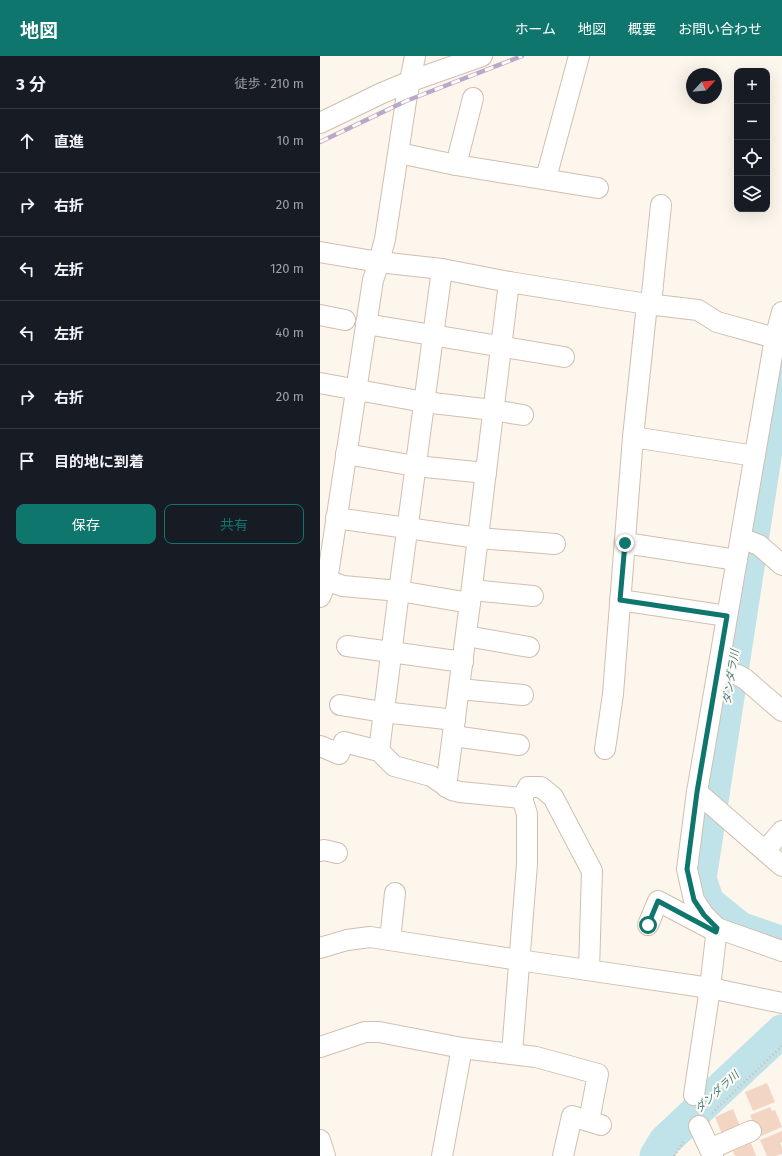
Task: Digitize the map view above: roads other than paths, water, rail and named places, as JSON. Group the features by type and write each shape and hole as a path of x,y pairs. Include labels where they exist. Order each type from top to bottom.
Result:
{"street":[{"path":"415,56 406,100 385,239 380,262 373,280 346,454 327,516 322,585 471,596 533,596"},
{"path":"320,123 382,93 411,81 482,56"},
{"path":"546,178 579,56"},
{"path":"456,165 473,98"},
{"path":"399,153 456,165 546,178 598,188"},
{"path":"605,749 613,694 633,437 661,205"},
{"path":"320,252 380,262 442,269 509,282 649,304 698,310 717,322 775,338"},
{"path":"378,751 442,269"},
{"path":"446,787 463,662 509,282"},
{"path":"694,1095 717,930 694,900 687,869 697,792 727,671 727,616 737,560 749,541 755,456 775,338 782,312"},
{"path":"320,315 345,320"},
{"path":"366,324 564,357"},
{"path":"320,383 424,402 523,415"},
{"path":"633,437 755,456"},
{"path":"346,454 416,466 486,473"},
{"path":"327,516 478,538 555,544"},
{"path":"749,541 782,565"},
{"path":"625,543 737,560"},
{"path":"620,600 727,616"},
{"path":"466,636 529,648"},
{"path":"347,646 463,662"},
{"path":"727,671 746,678 782,711"},
{"path":"459,689 523,695"},
{"path":"340,705 383,712 519,745"},
{"path":"320,746 339,754 344,742 378,751 394,766 431,776 452,790 522,798"},
{"path":"512,1053 527,864 527,814 522,798 528,787 541,787 553,797 592,872 590,970"},
{"path":"697,792 782,866"},
{"path":"765,851 782,831"},
{"path":"390,940 394,893"},
{"path":"648,925 658,901 717,930 782,951"},
{"path":"320,948 348,940 370,937 710,988 782,1003"},
{"path":"320,1047 365,1032 379,1032 462,1048 536,1057 598,1074 595,1123 572,1116 563,1156"},
{"path":"442,1156 462,1048"},
{"path":"699,1126 712,1153 750,1131"},
{"path":"320,1140 325,1156"}],"waterway":[{"name":"ダンダラ川","path":"777,941 740,928 708,902 700,879 777,379 782,367"},
{"name":"ダンダラ川","path":"656,1156 665,1141 782,1031"}],"railway":[{"path":"320,142 406,101 522,56"}]}
